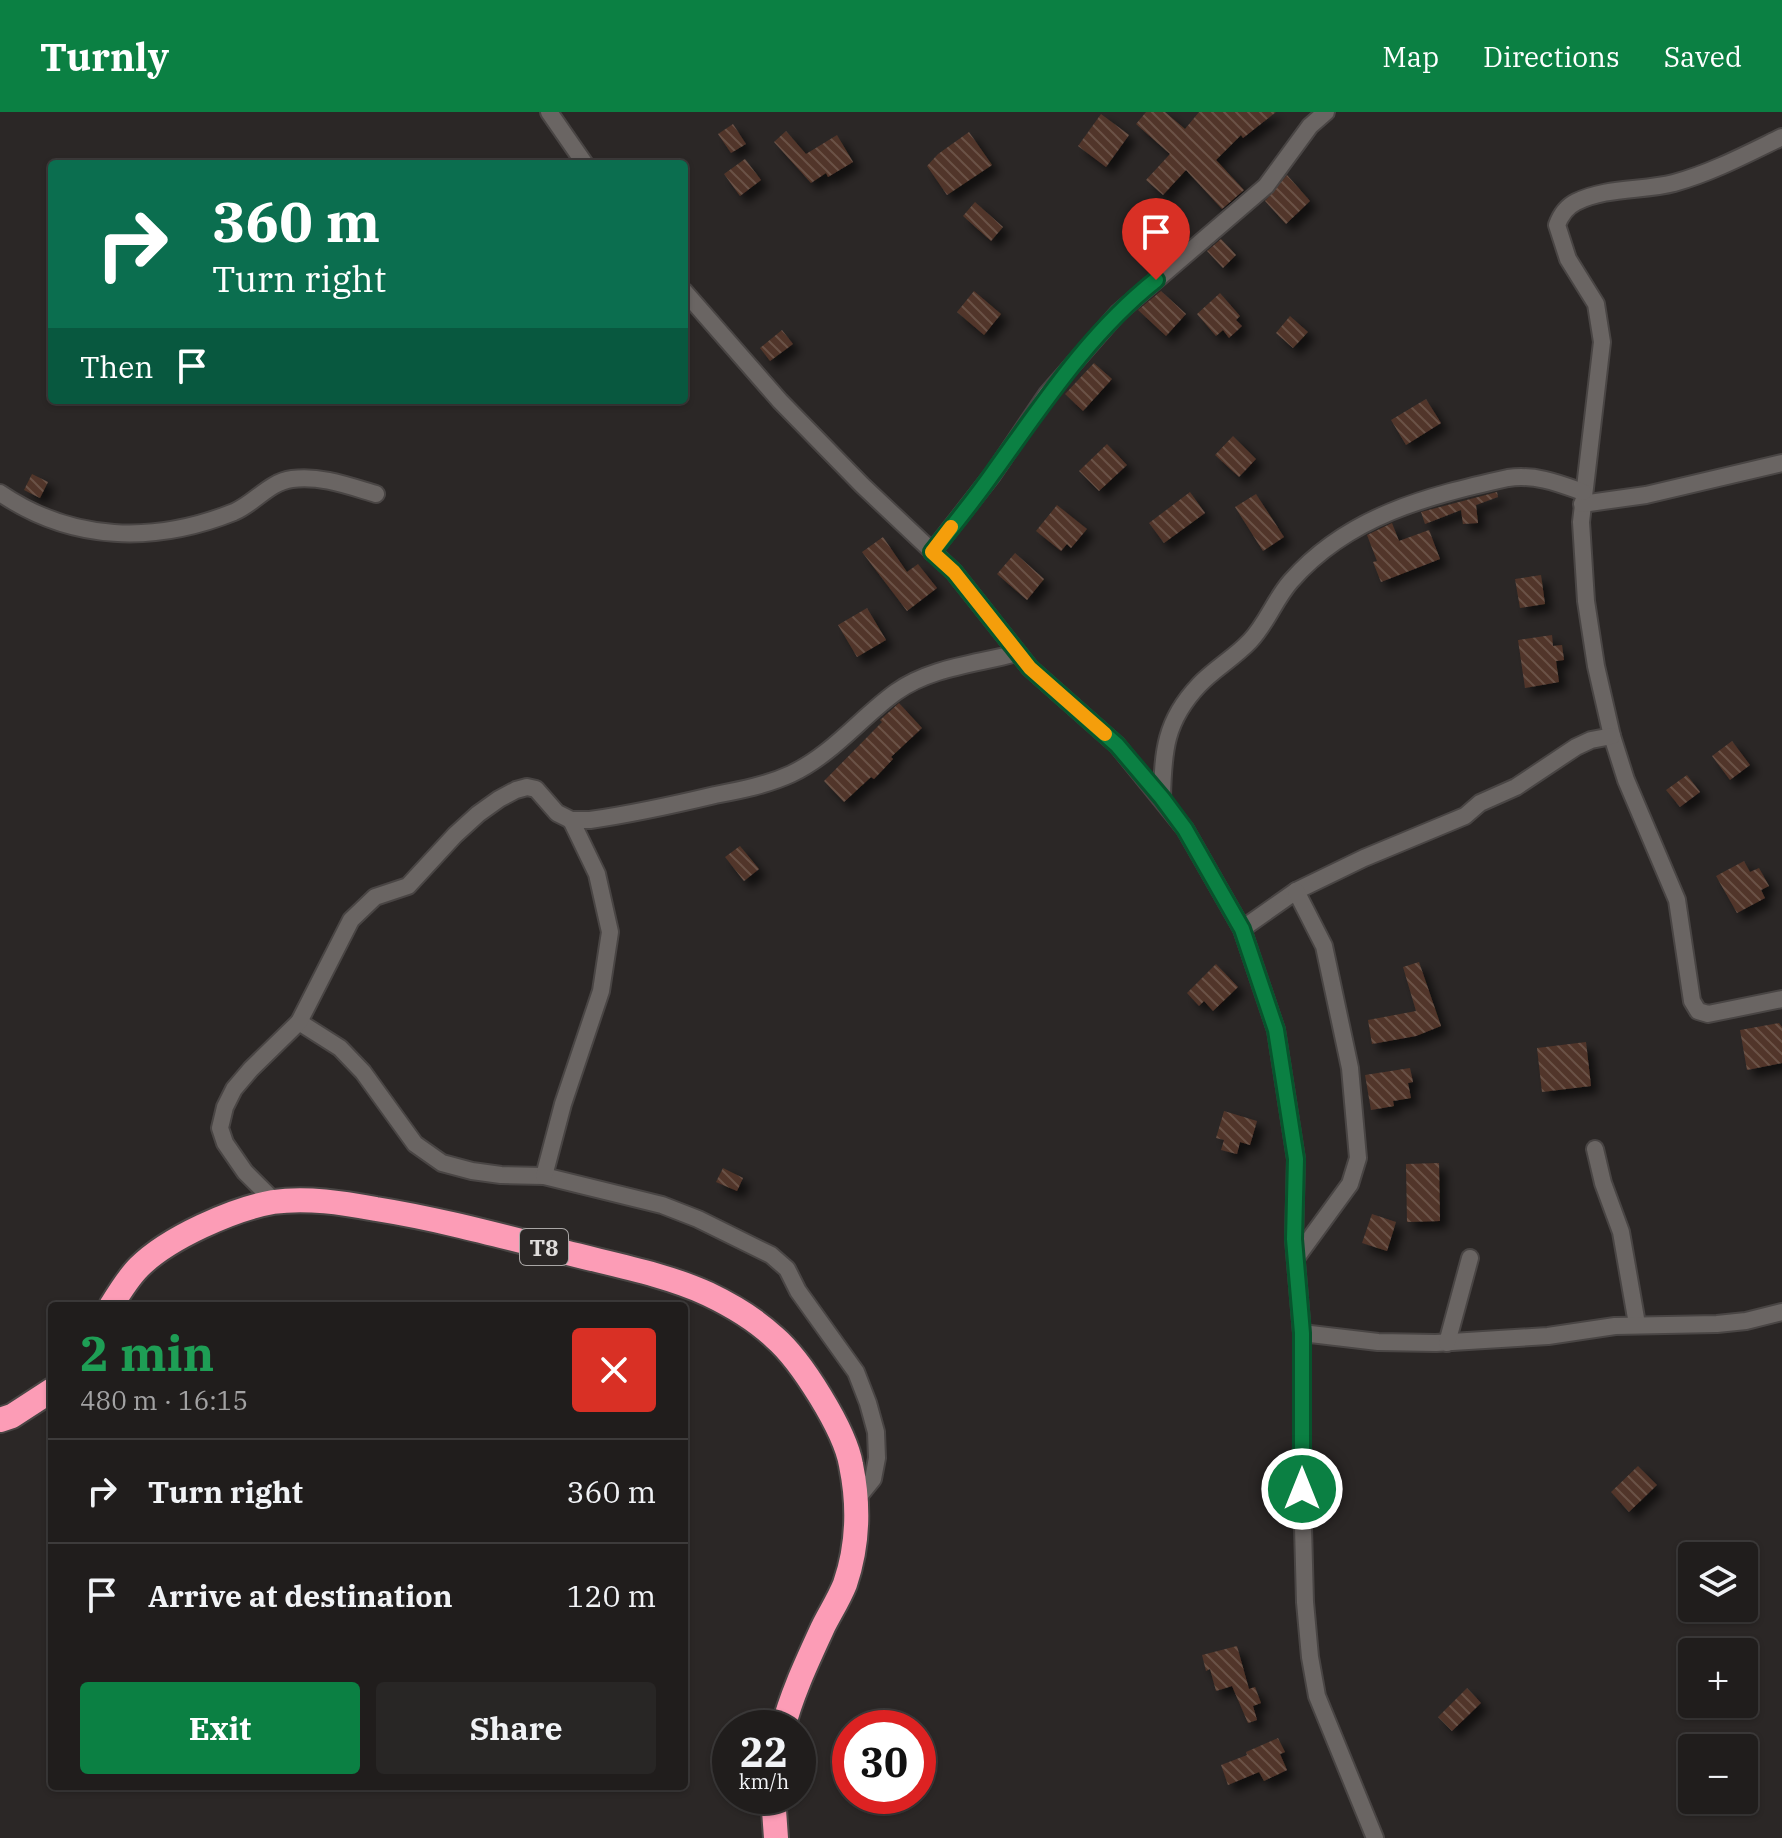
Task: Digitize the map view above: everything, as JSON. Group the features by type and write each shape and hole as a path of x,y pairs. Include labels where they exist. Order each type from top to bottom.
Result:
{"highway":[{"name":"T8","path":"114,1302 138,1268 165,1245 226,1216 275,1202 345,1203 435,1219 642,1272 708,1294 776,1338 803,1371 839,1430 851,1462 856,1500 856,1540 845,1584 799,1680 789,1710"},
{"path":"0,1420 12,1416 48,1393"},
{"path":"774,1814 776,1838"}],"street":[{"path":"549,112 582,160"},
{"path":"932,552 993,474 1047,394 1118,313 1266,186 1310,126 1326,112"},
{"path":"1782,137 1675,183 1593,196 1576,202 1562,212 1557,225 1561,243 1596,304 1602,342 1582,498 1581,551 1596,666 1612,736 1635,807 1677,900 1688,982 1692,1001 1698,1011 1708,1014 1782,999"},
{"path":"688,296 780,401 862,485 954,572 1017,653 1068,704 1117,745 1185,829 1242,929 1276,1030 1296,1159 1296,1258 1302,1333 1303,1532 1310,1657 1317,1696 1375,1838"},
{"path":"1162,798 1165,741 1173,722 1198,686 1259,632 1286,587 1327,547 1352,531 1412,501 1523,476 1539,478 1582,498 1646,495 1782,463"},
{"path":"0,493 25,510 64,524 135,535 185,528 237,511 269,488 288,479 310,477 376,494"},
{"path":"275,1202 245,1172 225,1143 220,1128 234,1089 299,1022 351,920 375,897 408,886 455,835 499,799 527,787 536,789 557,813 571,820 622,816 771,782 827,752 896,692 918,679 1017,653"},
{"path":"1242,929 1296,891 1364,858 1465,816 1480,803 1516,787 1576,747 1612,736"},
{"path":"544,1176 563,1104 601,991 610,932 597,874 571,820"},
{"path":"1296,891 1324,946 1350,1068 1358,1158 1350,1184 1296,1258"},
{"path":"299,1022 340,1048 363,1072 415,1144 442,1163 501,1175 544,1176 662,1205 771,1255 787,1269 798,1291 856,1372 868,1403 876,1432 877,1458 873,1479 856,1500"},
{"path":"1595,1149 1603,1183 1621,1232 1637,1324"},
{"path":"1447,1343 1470,1258"},
{"path":"1302,1333 1378,1342 1447,1343 1548,1336 1637,1324 1717,1324 1782,1312"}],"building":[{"path":"1146,112 1165,112 1185,129 1199,112 1276,112 1243,138 1241,135 1216,160 1244,190 1222,209 1186,170 1163,195 1146,180 1170,154 1136,124"},
{"path":"1101,114 1129,135 1106,167 1078,146"},
{"path":"733,124 746,144 731,153 718,134"},
{"path":"786,131 806,154 837,135 853,162 811,183 774,142"},
{"path":"969,132 992,165 947,195 927,166 938,154"},
{"path":"745,159 761,180 740,196 724,174"},
{"path":"1287,175 1310,201 1286,224 1265,201"},
{"path":"975,202 1003,227 991,241 963,216"},
{"path":"1221,239 1236,255 1223,268 1207,251"},
{"path":"974,291 1001,314 984,335 957,312"},
{"path":"1161,291 1186,314 1166,336 1138,310"},
{"path":"1220,293 1240,316 1236,320 1242,326 1229,338 1223,330 1216,336 1197,314"},
{"path":"1290,316 1308,332 1293,348 1276,333"},
{"path":"782,330 793,344 770,361 760,348"},
{"path":"1094,363 1112,379 1083,411 1065,394"},
{"path":"1426,399 1441,423 1406,445 1391,420"},
{"path":"1233,436 1256,459 1239,477 1215,455"},
{"path":"1107,444 1127,465 1099,491 1079,471"},
{"path":"32,474 48,482 40,498 24,490"},
{"path":"1190,492 1205,513 1164,543 1149,523"},
{"path":"1497,492 1498,497 1476,505 1478,523 1463,524 1461,510 1425,524 1421,512"},
{"path":"1256,494 1284,537 1263,551 1235,507"},
{"path":"1057,505 1087,529 1071,548 1067,544 1061,551 1036,531"},
{"path":"1392,523 1399,541 1429,530 1440,559 1381,582 1367,535"},
{"path":"883,537 907,572 918,564 937,588 907,611 862,552"},
{"path":"1015,553 1044,579 1027,600 997,574"},
{"path":"1541,575 1545,604 1520,608 1515,579"},
{"path":"867,608 886,640 857,657 838,625"},
{"path":"1552,635 1553,646 1562,645 1564,660 1556,661 1559,682 1525,688 1518,640"},
{"path":"899,703 922,728 891,757 893,759 874,779 871,777 844,802 824,781"},
{"path":"1732,741 1750,765 1730,780 1712,756"},
{"path":"1687,775 1700,792 1680,807 1666,790"},
{"path":"740,846 759,869 744,881 725,857"},
{"path":"1744,861 1750,872 1759,868 1769,886 1761,890 1765,898 1737,913 1716,876"},
{"path":"1419,962 1441,1026 1416,1036 1372,1044 1368,1020 1416,1011 1403,967"},
{"path":"1216,964 1238,987 1213,1011 1204,1001 1199,1006 1187,993"},
{"path":"1779,1023 1782,1027 1782,1063 1747,1070 1740,1030"},
{"path":"1586,1042 1591,1086 1542,1092 1537,1048"},
{"path":"1410,1068 1413,1082 1408,1083 1411,1098 1393,1101 1394,1106 1371,1110 1365,1075"},
{"path":"1224,1111 1257,1121 1250,1145 1240,1142 1237,1154 1221,1150 1224,1140 1216,1138"},
{"path":"1439,1163 1440,1221 1407,1222 1406,1164"},
{"path":"723,1168 743,1178 737,1191 716,1182"},
{"path":"1372,1214 1396,1222 1387,1251 1362,1243"},
{"path":"1638,1466 1657,1485 1629,1512 1611,1492"},
{"path":"1237,1646 1249,1689 1255,1687 1261,1703 1253,1706 1257,1720 1248,1723 1232,1686 1216,1691 1202,1655"},
{"path":"1467,1688 1481,1703 1452,1731 1438,1717"},
{"path":"1278,1738 1285,1752 1280,1754 1287,1770 1264,1781 1259,1772 1228,1785 1221,1765"}],"slow traffic":[{"path":"951,527 932,552 954,572 1030,668 1105,734"}],"route":[{"path":"1156,280 1118,313 1047,394 993,474 932,552 954,572 1030,668 1117,745 1162,798 1185,829 1242,929 1276,1030 1296,1159 1294,1239 1302,1333 1302,1489"}]}
